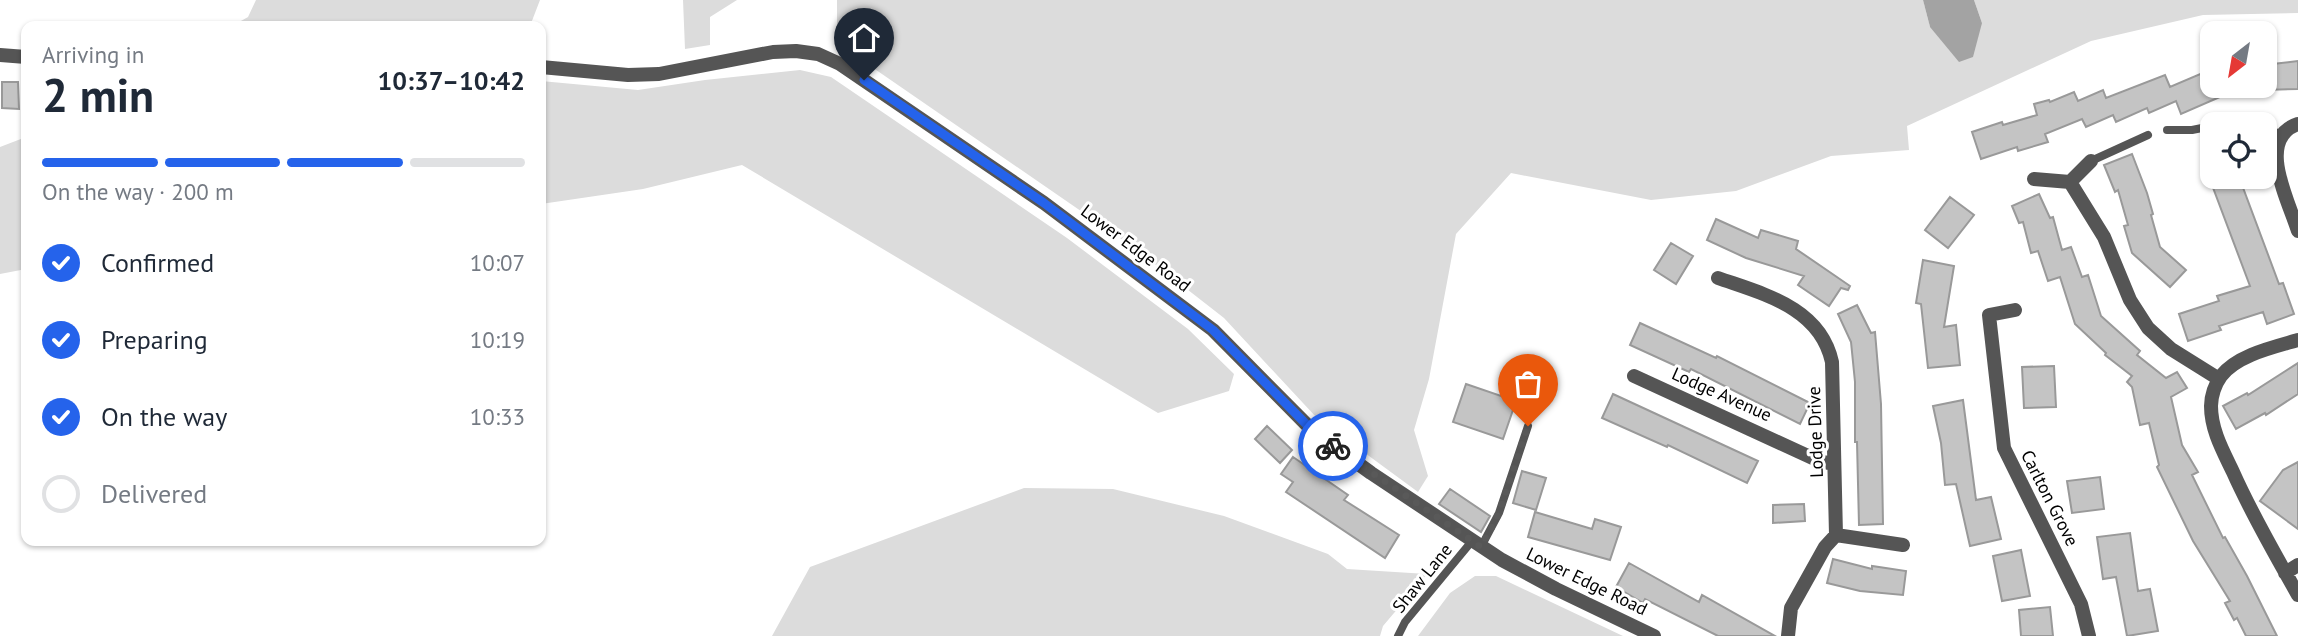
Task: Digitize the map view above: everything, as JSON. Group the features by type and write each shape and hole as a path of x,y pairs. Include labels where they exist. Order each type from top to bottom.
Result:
{"street":[{"name":"Lower Edge Road","path":"546,67 642,75 773,52 807,52 831,59 935,127 1115,255 1213,330 1312,430 1371,473 1477,544 1556,589 1654,636"},
{"path":"0,55 21,57"},
{"path":"2298,124 2284,131 2277,142 2281,184 2298,232"},
{"path":"2034,179 2070,182 2091,161"},
{"path":"2070,182 2104,237 2130,300 2148,328 2171,349 2219,379"},
{"name":"Lodge Drive","path":"1718,278 1789,305 1799,311 1822,338 1832,362 1836,536"},
{"name":"Carlton Grove","path":"2015,310 1989,315 2004,449 2081,604 2089,636"},
{"path":"2298,340 2265,350 2239,362 2219,379 2214,388 2211,407 2217,437 2255,520 2292,569 2298,596"},
{"name":"Lodge Avenue","path":"1634,376 1819,461 1833,464"},
{"path":"1788,636 1791,608 1825,547 1836,536 1903,545"}],"lane":[{"path":"2167,130 2200,128"},
{"path":"2091,161 2148,135"},
{"name":"Shaw Lane","path":"1398,636 1405,622 1477,544 1499,513 1528,426"}],"shaded area":[{"path":"256,0 540,0 532,21 241,21 248,17"},
{"path":"683,0 737,0 710,17 710,45 685,49"},
{"path":"837,0 1923,0 1930,27 1982,23 1974,0 2298,0 2298,13 2203,15 2091,41 1907,126 1909,150 1831,156 1736,191 1651,200 1511,173 1456,234 1429,379 1414,430 1428,476 1418,492 1316,417 1224,318 1133,247 837,43"},
{"path":"1923,0 1974,0 1982,23 1973,57 1959,62 1930,27"},
{"path":"800,70 831,77 1067,238 1188,329 1234,374 1229,391 1158,413 742,165 643,189 546,203 546,81 638,90"},
{"path":"21,139 21,270 0,274 0,147"},
{"path":"1024,488 1113,489 1224,516 1328,554 1347,569 1427,574 1383,626 1380,636 772,636 810,567"},
{"path":"1475,576 1496,576 1623,636 1418,636 1450,593"}],"building":[{"path":"2298,61 2298,89 2277,90 2277,63"},
{"path":"2200,74 2200,98 2218,98 2181,114 2176,101 2149,113 2147,108 2116,122 2113,115 2086,127 2082,119 2045,134 2048,142 2018,151 2017,147 1981,159 1972,132 2037,115 2034,104 2049,100 2050,102 2074,92 2078,101 2103,90 2106,98 2165,75 2170,87"},
{"path":"2,82 18,82 19,109 2,108"},
{"path":"2132,154 2147,193 2160,247 2186,270 2170,287 2132,253 2124,226 2128,225 2118,190 2115,192 2104,165"},
{"path":"2214,189 2243,189 2279,284 2283,283 2294,314 2267,324 2263,312 2219,326 2221,330 2188,341 2179,314 2219,301 2217,296 2250,286"},
{"path":"2039,194 2050,218 2053,217 2062,250 2071,247 2082,277 2088,275 2101,316 2140,351 2137,355 2166,378 2177,372 2187,388 2171,397 2182,445 2198,472 2192,475 2277,636 2246,636 2237,618 2234,620 2225,603 2230,601 2193,541 2157,467 2159,465 2149,423 2140,425 2132,387 2127,382 2132,376 2105,355 2106,353 2075,324 2060,277 2048,281 2038,251 2031,253 2023,222 2019,223 2012,206"},
{"path":"1950,197 1974,215 1948,248 1925,230"},
{"path":"1716,219 1758,238 1761,230 1798,241 1796,249 1850,286 1848,290 1841,288 1829,306 1798,285 1804,276 1746,258 1707,240"},
{"path":"1671,243 1693,256 1676,284 1654,270"},
{"path":"1923,260 1954,266 1944,327 1956,325 1960,365 1928,368 1921,304 1916,303"},
{"path":"1857,305 1871,333 1875,332 1881,404 1883,524 1859,525 1855,382 1851,342 1838,314"},
{"path":"1640,323 1716,358 1717,356 1810,403 1800,424 1691,369 1689,372 1630,345"},
{"path":"2298,363 2298,394 2266,415 2265,413 2236,429 2223,406 2247,393 2248,395"},
{"path":"2054,366 2056,407 2024,408 2022,367"},
{"path":"1466,384 1516,401 1503,439 1453,422"},
{"path":"1613,394 1758,461 1747,483 1668,445 1667,447 1602,418"},
{"path":"1963,400 1976,500 1991,497 2001,539 1970,546 1956,484 1945,485 1941,443 1933,406"},
{"path":"1267,426 1292,450 1280,463 1255,439"},
{"path":"1293,457 1348,495 1344,500 1399,535 1385,558 1286,492 1293,482 1281,474"},
{"path":"2298,462 2298,529 2260,501 2283,470"},
{"path":"1522,471 1546,478 1536,510 1513,503"},
{"path":"2100,477 2104,509 2072,513 2067,481"},
{"path":"1450,489 1490,516 1481,532 1439,504"},
{"path":"1804,504 1805,521 1773,523 1773,505"},
{"path":"1535,512 1592,529 1595,519 1621,527 1610,560 1528,537"},
{"path":"2130,533 2138,591 2150,589 2158,631 2127,636 2116,577 2103,579 2097,537"},
{"path":"2021,550 2030,596 2002,601 1993,556"},
{"path":"1833,559 1872,569 1872,566 1906,571 1903,595 1860,591 1827,583"},
{"path":"1629,563 1699,602 1702,595 1775,636 1718,636 1645,599 1643,603 1616,587"},
{"path":"2050,607 2053,636 2021,636 2019,610"}],"way so far":[{"path":"1333,446 1481,547 1499,513 1528,426"}],"route":[{"path":"864,80 1044,203 1213,330 1312,430 1333,446"}]}
